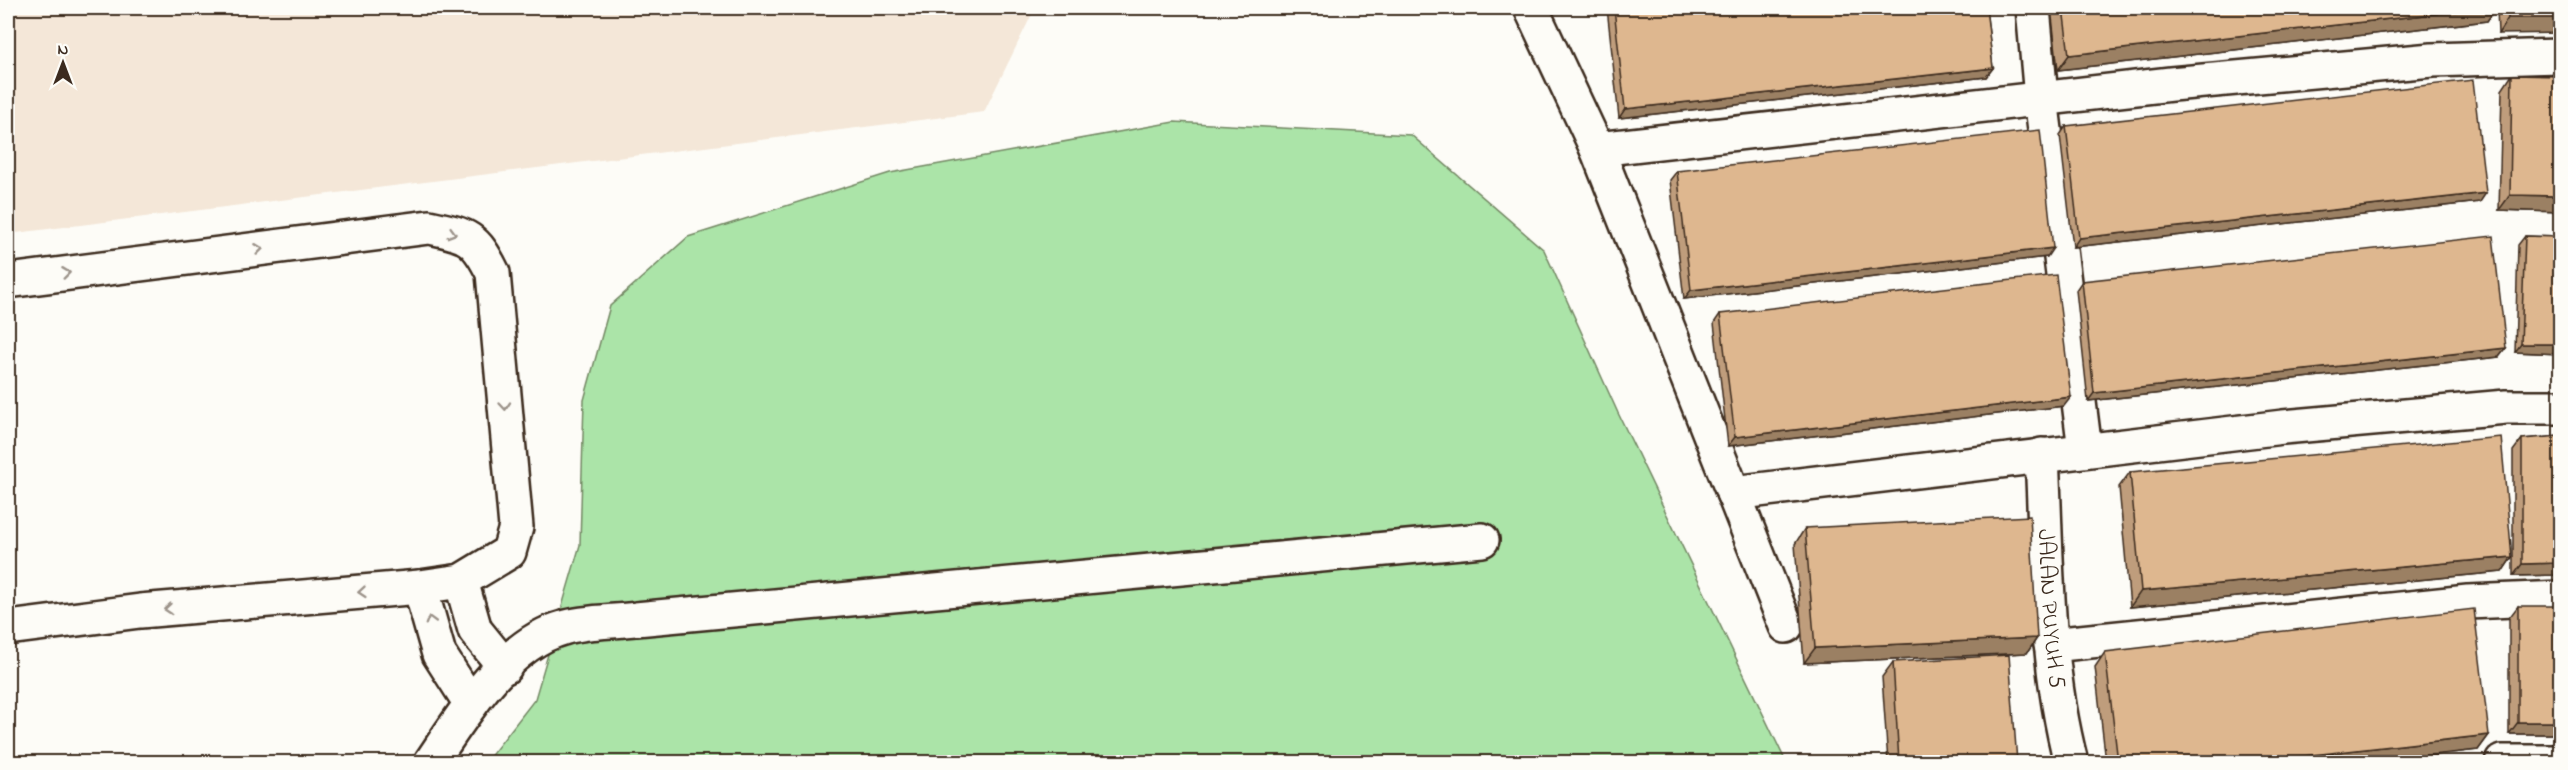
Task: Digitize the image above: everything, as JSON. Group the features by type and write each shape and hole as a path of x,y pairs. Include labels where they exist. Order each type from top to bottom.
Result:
{"street":[{"path":"1531,8 1597,148 1785,626"},
{"path":"2033,8 2041,98 2085,450"},
{"path":"1597,148 2041,98 2432,60 2560,56"},
{"path":"8,281 429,227 458,233 481,247 493,273 516,527 509,552 460,580 420,587 140,611 8,628"},
{"path":"1733,493 2283,427 2506,407 2560,407"},
{"name":"JALAN PUYUH 5","path":"2042,455 2051,645 2071,762"},
{"path":"430,762 486,683 528,644 563,628 636,619 1482,540"},
{"path":"460,580 475,630 505,667"},
{"path":"420,587 439,654 471,704"},
{"path":"2051,645 2456,603 2560,598"},
{"path":"2502,762 2560,762"}],"shaded area":[{"path":"8,8 1035,8 984,112 8,234"}],"green space":[{"path":"1174,122 1411,135 1544,250 1618,413 1786,762 486,762 535,699 580,545 584,400 610,306 688,237 890,173"}],"building":[{"path":"1614,8 1986,8 1993,68 1625,109"},
{"path":"2063,8 2487,8 2069,55"},
{"path":"2508,8 2560,8 2560,18 2508,18"},
{"path":"2512,75 2560,76 2560,196 2510,195"},
{"path":"2473,80 2486,193 2079,238 2066,126"},
{"path":"2040,130 2053,248 1691,290 1677,171"},
{"path":"2493,236 2506,348 2094,393 2082,281"},
{"path":"2525,236 2560,237 2560,344 2521,344"},
{"path":"2056,275 2071,397 1735,437 1720,314"},
{"path":"2560,436 2560,563 2522,564 2522,439"},
{"path":"2501,437 2512,557 2141,591 2130,472"},
{"path":"2030,516 2037,638 1815,648 1805,528"},
{"path":"2518,606 2560,606 2560,722 2518,722"},
{"path":"2474,609 2489,735 2251,762 2118,762 2105,652"},
{"path":"2009,655 2017,762 1899,762 1893,662"}]}
